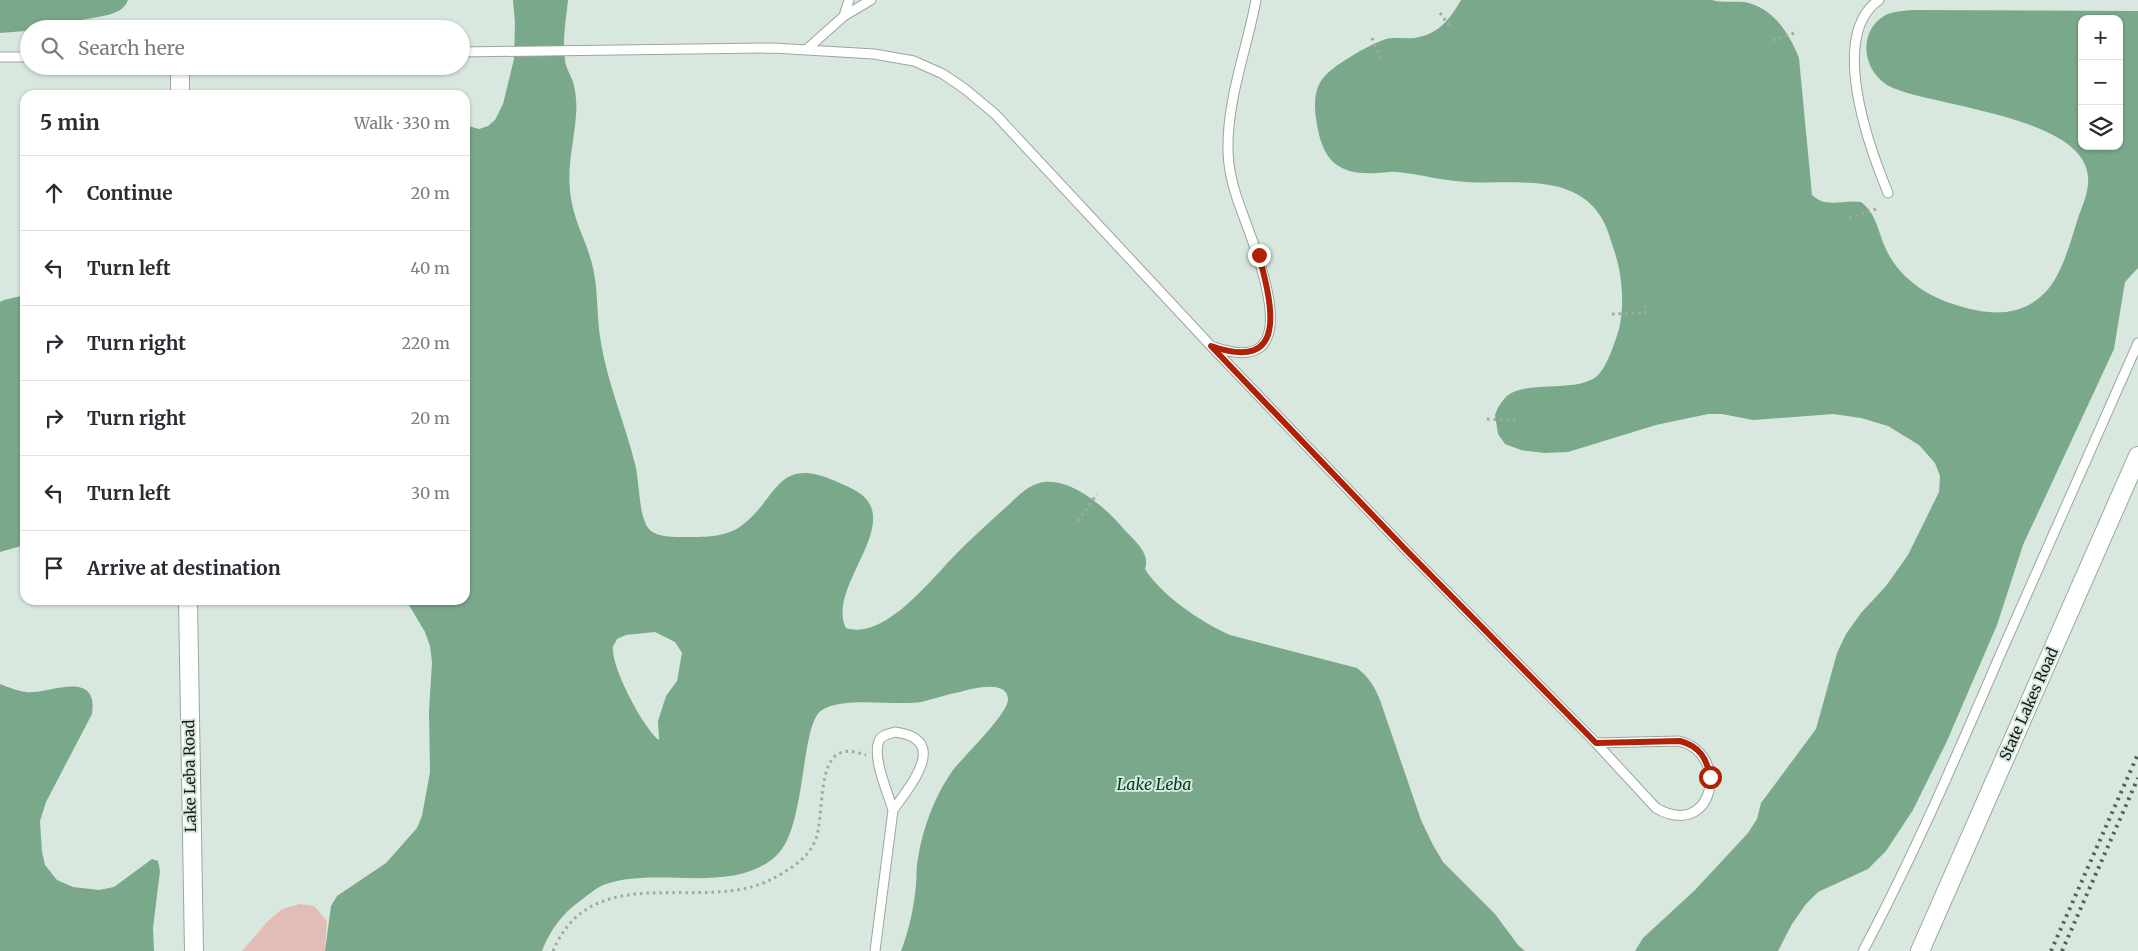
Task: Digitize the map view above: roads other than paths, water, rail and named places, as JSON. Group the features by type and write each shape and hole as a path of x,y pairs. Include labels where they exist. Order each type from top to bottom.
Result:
{"street":[{"path":"180,75 180,90"},
{"name":"State Lakes Road","path":"1920,951 2138,456"},
{"name":"Lake Leba Road","path":"188,605 194,951"}],"lane":[{"path":"844,16 849,0"},
{"path":"807,49 844,16 871,0"},
{"path":"1211,346 1229,352 1254,352 1261,348 1268,335 1270,314 1267,288 1259,255 1236,196 1230,173 1228,153 1230,118 1243,52 1256,0"},
{"path":"1879,0 1866,12 1858,24 1854,40 1854,71 1869,144 1888,193"},
{"path":"470,52 807,49 899,57 928,67 966,89 1008,128 1211,346 1407,551 1596,743 1646,798 1668,815 1683,816 1690,814 1706,800 1710,790 1708,766 1704,756 1690,744 1680,741 1596,743"},
{"path":"0,57 20,57"},
{"path":"1864,951 1894,894 1939,795 2076,480 2138,343"},
{"path":"875,951 894,810 922,764 923,751 918,739 910,734 895,732 884,735 879,741 878,757 894,810"}],"water":[{"path":"0,0 128,0 117,12 108,15 82,20 20,20 20,31 0,33"},
{"name":"Lake Leba","path":"513,0 568,0 564,53 566,66 576,94 575,126 569,176 571,198 594,270 599,333 604,359 637,471 644,519 651,531 664,536 679,537 709,536 735,530 753,515 780,484 789,477 801,473 816,474 848,487 867,500 873,513 872,529 845,597 843,613 846,628 861,629 876,625 892,616 907,604 922,591 968,542 1027,489 1038,483 1055,482 1077,490 1088,496 1116,520 1143,552 1146,557 1145,569 1152,579 1161,589 1195,616 1230,635 1357,668 1368,678 1380,700 1421,820 1433,845 1443,862 1495,914 1518,945 1525,951 901,951 912,910 920,846 935,801 953,770 994,724 1006,706 1008,699 1006,693 1002,689 988,687 972,689 921,702 843,703 822,710 815,719 810,734 799,800 787,841 777,855 759,867 740,874 718,877 627,879 606,884 589,894 562,917 553,929 542,951 325,951 331,906 337,896 386,863 417,828 422,816 430,772 429,711 432,662 430,646 425,632 409,605 470,605 470,126 479,129 488,126 495,120 503,104 514,59 515,23","holes":["655,632 675,642 682,653 677,681 666,696 658,721 659,740 637,711 622,682 613,646 617,639 626,635"]},
{"path":"1461,0 1712,0 1744,2 1763,9 1779,22 1799,58 1812,195 1823,202 1854,201 1861,202 1866,206 1876,223 1885,247 1897,267 1924,291 1969,309 2006,312 2029,305 2039,298 2049,288 2059,273 2085,199 2088,188 2087,171 2077,153 2058,138 2032,126 2002,116 1913,95 1893,88 1883,82 1870,66 1866,45 1868,35 1873,26 1884,16 1913,10 2138,11 2138,268 2125,282 2114,349 2023,545 1997,625 1947,741 1913,810 1886,851 1868,869 1818,892 1806,904 1792,924 1778,951 1635,951 1643,938 1695,890 1748,833 1757,819 1761,803 1816,729 1837,653 1846,634 1861,613 1886,586 1908,555 1939,492 1940,476 1935,463 1919,445 1888,426 1861,418 1833,414 1753,420 1722,414 1708,414 1656,425 1568,452 1545,453 1521,450 1505,444 1498,434 1495,415 1505,398 1513,392 1525,389 1566,386 1591,380 1599,374 1608,359 1619,329 1622,298 1616,257 1602,219 1584,198 1569,190 1553,186 1518,182 1483,183 1458,181 1397,172 1365,173 1345,169 1337,165 1325,151 1316,118 1316,92 1325,75 1332,69 1379,42 1393,38 1423,36 1443,25"},
{"path":"20,296 20,546 0,552 0,302"},
{"path":"0,684 26,692 70,686 80,687 88,691 92,700 92,714 46,802 40,821 42,852 45,865 57,880 73,887 99,890 114,887 152,859 158,861 160,871 153,928 154,951 0,951"}],"railway":[{"path":"2051,951 2138,754"},
{"path":"2062,951 2138,778"}]}
